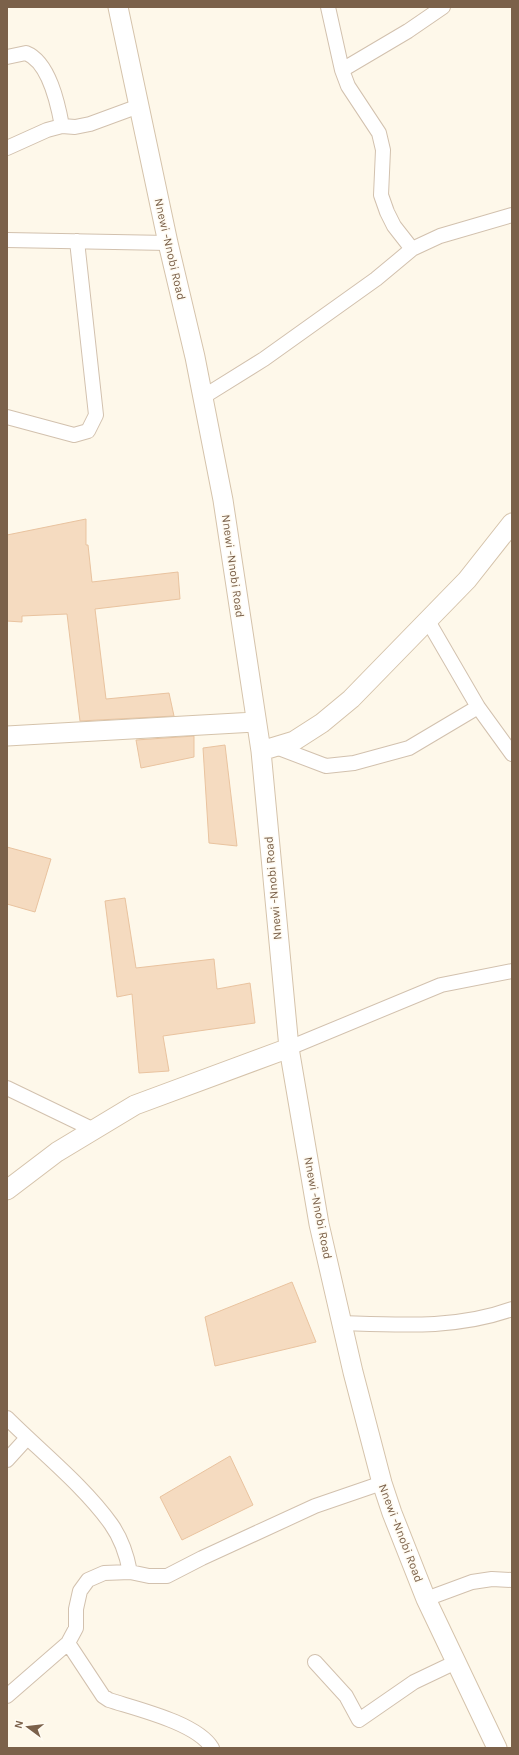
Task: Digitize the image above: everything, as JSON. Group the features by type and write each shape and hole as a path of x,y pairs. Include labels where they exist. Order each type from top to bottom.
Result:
{"main road":[{"name":"Nnewi -Nnobi Road","path":"118,7 168,243 203,397 223,500 255,722 269,749 289,1048 319,1224 382,1483 392,1513 426,1599 497,1748"},
{"path":"269,749 294,741 322,723 339,709 467,580 512,523"},
{"path":"7,736 255,722"},
{"path":"7,1190 57,1152 92,1129 135,1105 289,1048"}],"street":[{"path":"328,7 342,70 348,86 379,133 383,150 381,194 386,212 394,226 412,249"},
{"path":"342,70 408,31 443,7"},
{"path":"7,57 26,53 39,61 58,105 62,126"},
{"path":"7,148 62,126 74,127 90,124 139,106"},
{"path":"203,397 270,354 376,279 412,249 440,236 512,214"},
{"path":"7,240 168,243"},
{"path":"7,417 74,435 88,431 96,415 77,241"},
{"path":"428,621 478,707 512,754"},
{"path":"269,749 326,766 354,763 409,748 478,707"},
{"path":"289,1048 382,1011 441,985 512,971"},
{"path":"7,1088 92,1129"},
{"path":"342,1323 438,1325 474,1320 512,1309"},
{"path":"7,1418 83,1491 112,1525 127,1556 130,1572"},
{"path":"7,1460 27,1438"},
{"path":"7,1696 68,1643 76,1628 76,1609 80,1591 88,1580 104,1573 130,1572 149,1576 168,1576 202,1558 315,1506 382,1483"},
{"path":"426,1599 472,1582 512,1580"},
{"path":"68,1643 103,1696 110,1700 186,1726 203,1737 212,1748"},
{"path":"315,1662 346,1696 359,1720 414,1682 456,1662"}],"building":[{"path":"86,519 86,545 88,545 92,582 178,572 180,599 95,609 106,699 169,693 174,716 80,721 67,614 22,616 22,622 7,621 7,535"},
{"path":"194,736 194,757 141,768 136,740"},
{"path":"225,745 237,846 209,843 203,748"},
{"path":"7,847 51,859 35,912 7,904"},
{"path":"125,898 136,968 214,959 217,989 250,983 255,1023 163,1036 169,1071 139,1073 132,994 117,997 105,901"},
{"path":"292,1282 316,1342 215,1366 205,1317"},
{"path":"230,1456 253,1505 182,1540 160,1497"}]}
